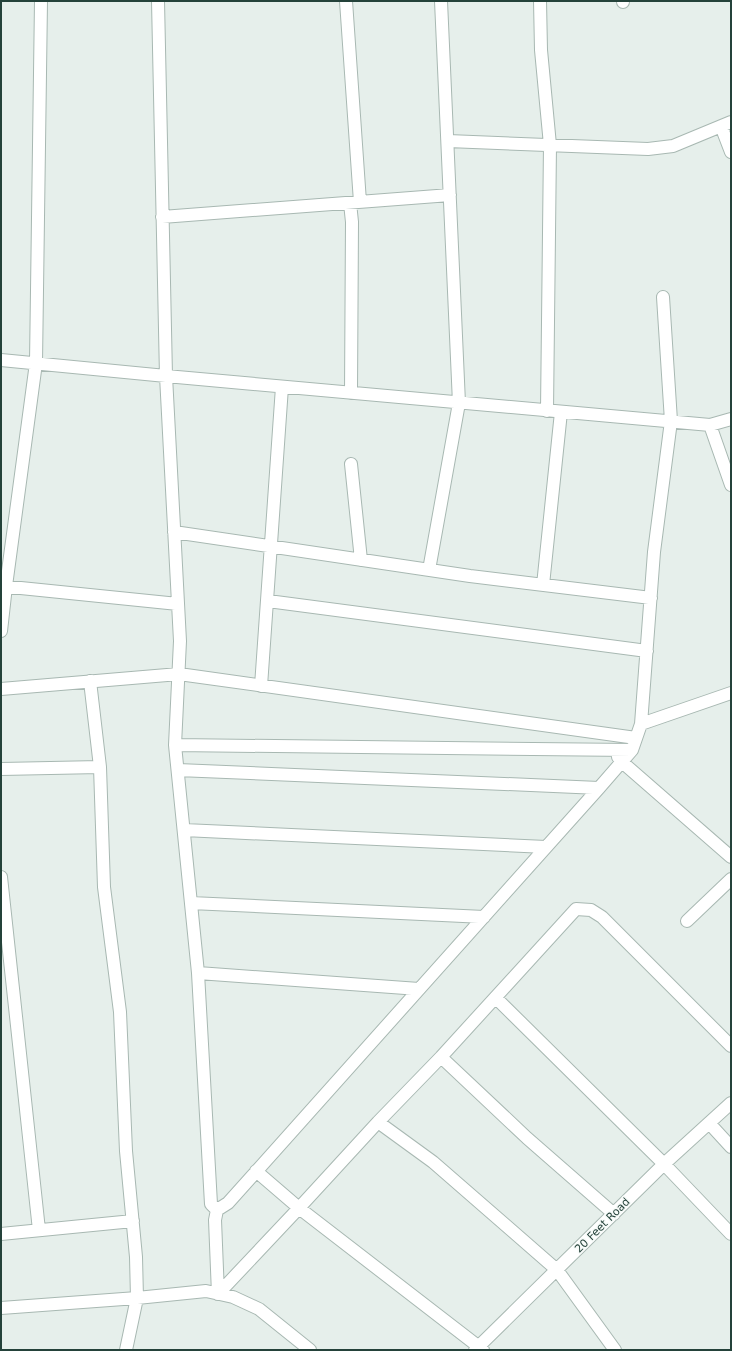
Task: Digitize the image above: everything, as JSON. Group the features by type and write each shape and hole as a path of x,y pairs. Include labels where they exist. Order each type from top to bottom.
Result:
{"street":[{"path":"1,631 3,586 36,363 41,1"},
{"path":"158,1 166,376 180,641 176,745 198,973 211,1204 217,1210"},
{"path":"346,1 355,202 352,222 351,393"},
{"path":"429,570 459,403 441,1"},
{"path":"540,1 541,50 550,145 547,411"},
{"path":"448,141 648,149 673,146 726,124 731,152"},
{"path":"162,217 450,195"},
{"path":"218,1294 215,1220 217,1210 228,1203 632,750 641,724 654,552 671,421 663,297"},
{"path":"1,360 282,387 710,425 731,419"},
{"path":"261,686 272,547 282,387"},
{"path":"543,585 561,412"},
{"path":"710,425 731,485"},
{"path":"351,464 362,560"},
{"path":"174,532 429,570 651,598"},
{"path":"3,586 178,604"},
{"path":"268,601 647,651"},
{"path":"1,689 179,674 636,738"},
{"path":"90,681 100,767 104,887 120,1012 126,1151 134,1221 136,1257 137,1298 126,1350"},
{"path":"641,724 731,693"},
{"path":"176,745 632,750"},
{"path":"612,749 622,762 731,857"},
{"path":"1,769 100,767"},
{"path":"178,770 599,788"},
{"path":"184,830 546,847"},
{"path":"1,878 39,1230"},
{"path":"687,921 731,878"},
{"path":"192,903 484,917"},
{"path":"218,1294 378,1122 442,1057 576,909 590,910 602,917 731,1046"},
{"path":"198,973 419,989"},
{"path":"496,998 664,1164 731,1234"},
{"path":"442,1057 527,1138 614,1214"},
{"name":"20 Feet Road","path":"479,1349 664,1164 731,1104"},
{"path":"378,1122 433,1162 557,1270 615,1350"},
{"path":"709,1123 731,1147"},
{"path":"256,1171 299,1208 479,1349"},
{"path":"1,1234 134,1221"},
{"path":"1,1308 137,1298 206,1291 233,1297 259,1309 310,1350"}]}
